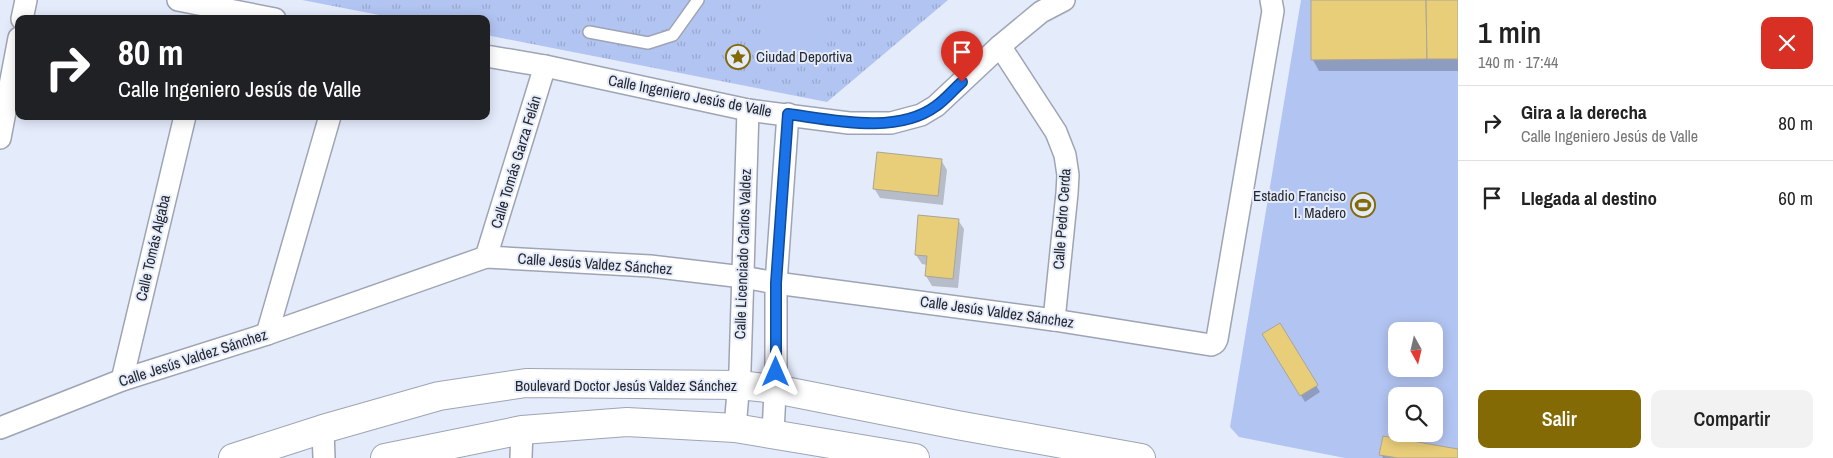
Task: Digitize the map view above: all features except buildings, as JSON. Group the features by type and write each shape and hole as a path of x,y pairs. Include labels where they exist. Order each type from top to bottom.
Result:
{"main road":[{"name":"Boulevard Doctor Jesús Valdez Sánchez","path":"233,458 323,429 439,396 526,383 739,385 775,389 957,425 1141,458"},
{"path":"385,458 522,430 627,422 735,428 913,458"}],"street":[{"path":"23,15 26,0"},
{"path":"178,0 209,12 237,15"},
{"name":"Calle Ingeniero Jesús de Valle","path":"490,57 545,66 748,110 849,123 891,123 921,115 936,106 1000,46 1041,12 1064,0"},
{"name":"Calle Jesús Valdez Sánchez","path":"0,428 122,380 266,334 486,257 650,266 1054,320 1207,345 1215,343 1273,11 1271,0"},
{"name":"Calle Pedro Cerda","path":"1000,46 1056,132 1065,155 1068,175 1067,193 1054,320"},
{"path":"0,137 15,59"},
{"name":"Calle Tomás Garza Felán","path":"486,257 545,66"},
{"name":"Calle Licenciado Carlos Valdez","path":"735,428 739,385 748,110"},
{"path":"772,433 775,389 776,283 788,114"},
{"name":"Calle Tomás Algaba","path":"122,380 184,120"},
{"path":"266,334 329,120"},
{"path":"323,429 324,458"},
{"path":"521,458 522,430"}],"lane":[{"path":"589,32 648,43 673,35 698,0"}],"green space":[{"name":"Ciudad Deportiva","path":"302,0 948,0 827,102 490,36 490,15 379,15"},
{"path":"767,0 827,0 824,58 764,54"},
{"name":"Estadio Franciso I. Madero","path":"1301,0 1458,0 1458,458 1345,458 1239,437 1230,427"}],"place":[{"name":"Ciudad Deportiva","path":"738,57"},
{"name":"Estadio Franciso I. Madero","path":"1363,205"}],"route":[{"path":"776,372 776,283 788,114 849,123 891,123 921,115 936,106 962,82"}]}
